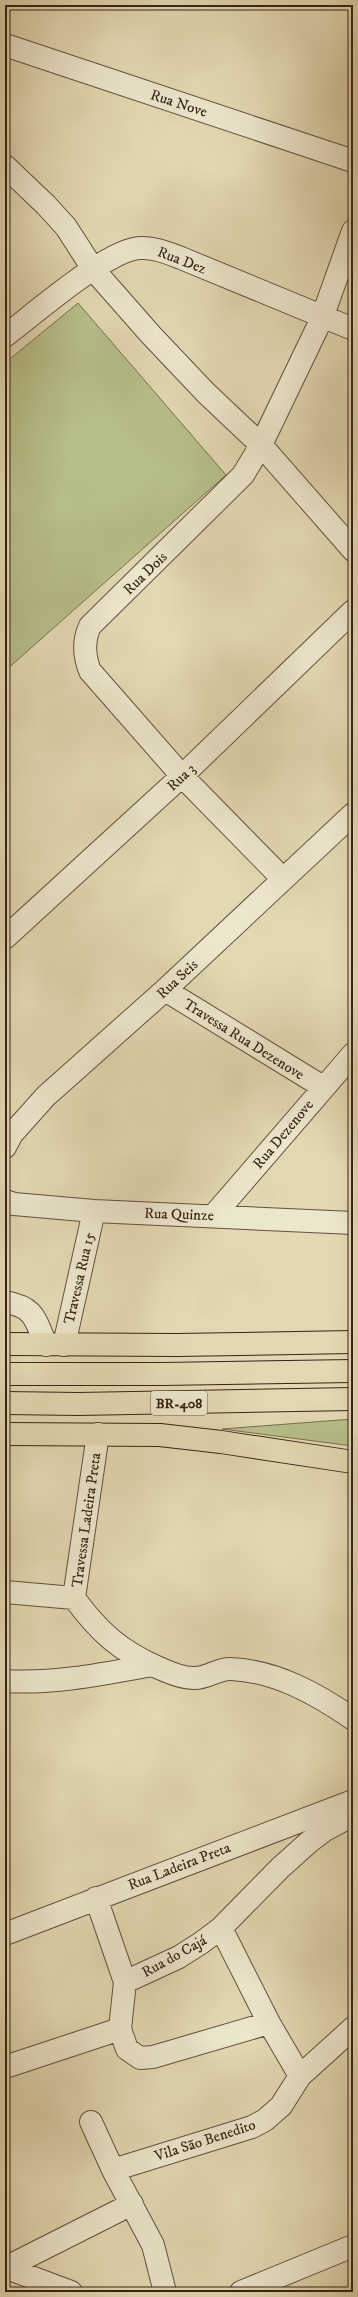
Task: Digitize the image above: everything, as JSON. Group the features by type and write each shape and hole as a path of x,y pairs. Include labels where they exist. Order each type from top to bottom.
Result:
{"main road":[{"path":"5,1344 55,1345 353,1342"},
{"name":"BR-408","path":"5,1374 162,1374 353,1370"},
{"name":"BR-408","path":"5,1403 78,1404 353,1399"},
{"path":"5,1434 160,1435 193,1438 353,1462"}],"street":[{"name":"Rua Nove","path":"5,45 353,161"},
{"path":"5,166 46,205 66,227 92,269 206,393 260,445 353,550"},
{"name":"Rua Dois","path":"283,879 182,776 90,671 85,654 86,634 90,626 242,476 260,445 322,318 353,230"},
{"name":"Rua Dez","path":"5,336 92,269 125,251 139,248 151,249 181,258 353,330"},
{"name":"Rua 3","path":"5,938 182,776 353,611"},
{"name":"Rua Seis","path":"5,1147 12,1134 46,1096 165,990 353,814"},
{"name":"Travessa Rua Dezenove","path":"165,990 322,1087"},
{"name":"Rua Dezenove","path":"214,1215 322,1087 353,1054"},
{"name":"Rua Quinze","path":"5,1201 14,1204 94,1211 214,1215 353,1223"},
{"name":"Travessa Rua 15","path":"55,1345 94,1211"},
{"path":"5,1302 28,1309 55,1345"},
{"name":"Travessa Ladeira Preta","path":"98,1434 74,1598 92,1622 108,1639 124,1650 152,1665 186,1678 200,1678 231,1669 284,1681 319,1696 353,1719"},
{"path":"5,1592 74,1598"},
{"path":"5,1681 52,1681 80,1679 152,1665"},
{"name":"Rua Ladeira Preta","path":"5,1934 353,1801"},
{"path":"300,2076 269,2023 221,1928 280,1868 303,1847 325,1830 353,1815"},
{"path":"96,1898 125,1982 120,2029 127,2049 140,2058 153,2056 269,2023"},
{"name":"Rua do Cajá","path":"125,1982 180,1957 221,1928"},
{"name":"Vila São Benedito","path":"113,2170 252,2127 265,2120 281,2106 300,2076 353,2028"},
{"path":"5,2067 120,2029"},
{"path":"91,2122 113,2170 153,2245 164,2292"},
{"path":"6,2268 58,2240 132,2204"},
{"path":"242,2292 353,2246"},
{"path":"6,2268 71,2292"}],"green space":[{"path":"78,303 226,475 5,671 5,363"},
{"path":"353,1419 353,1446 222,1429"}]}
